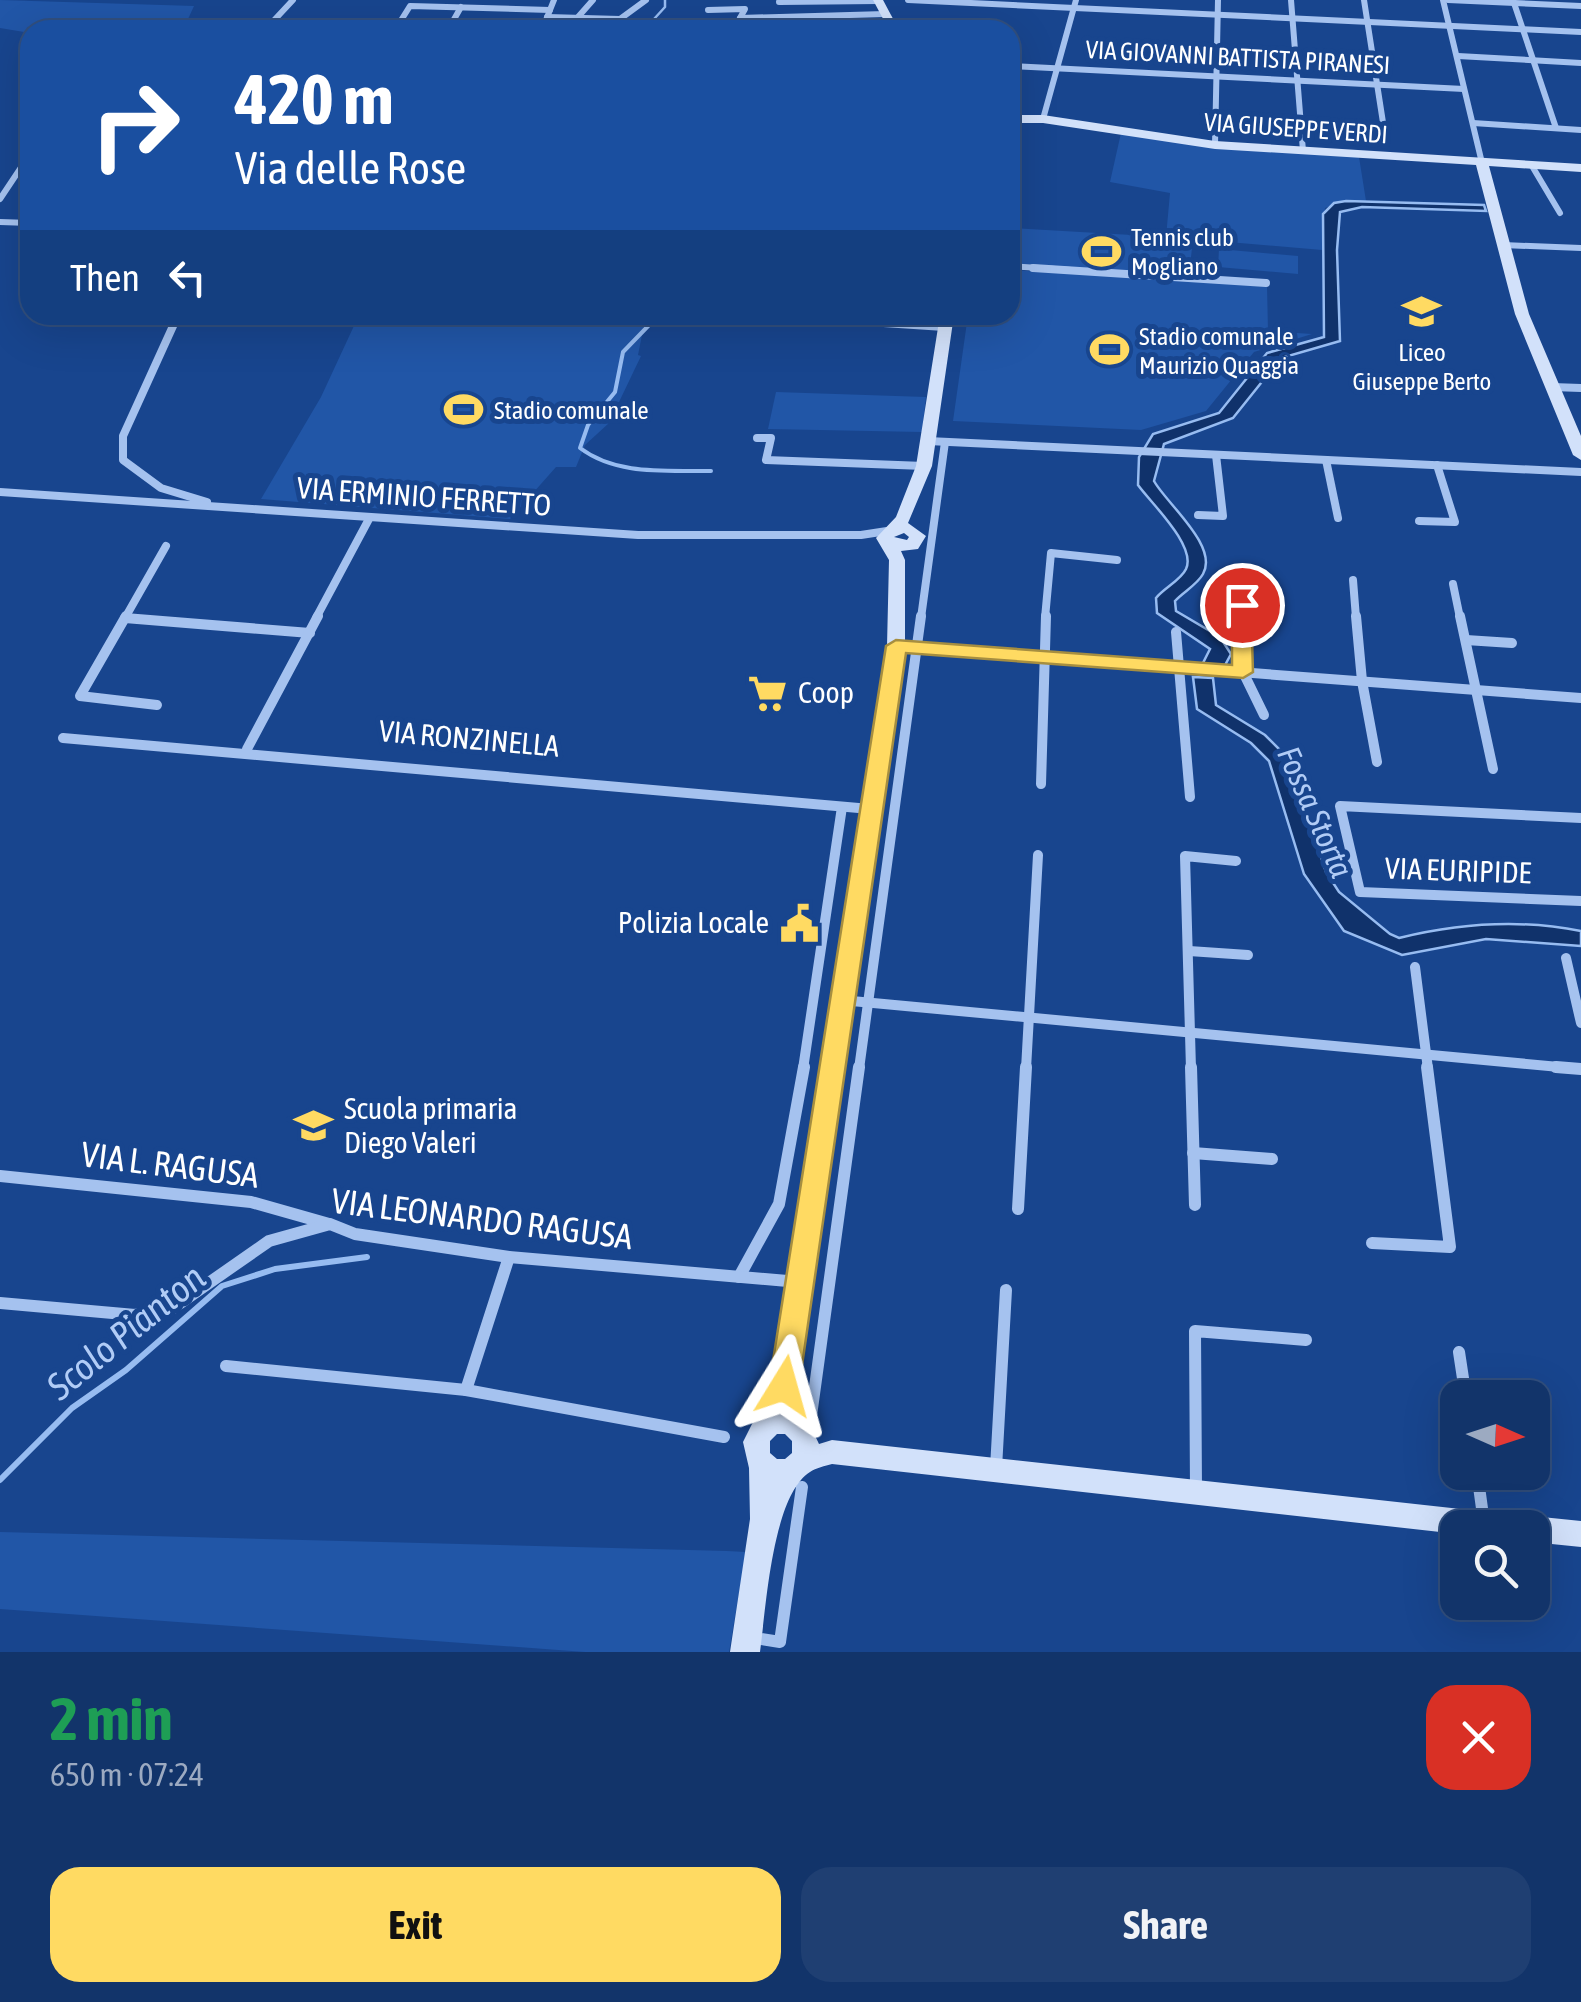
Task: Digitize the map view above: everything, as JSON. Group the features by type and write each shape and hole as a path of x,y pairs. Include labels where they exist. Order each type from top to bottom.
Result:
{"street":[{"path":"275,20 293,0"},
{"path":"546,20 554,0"},
{"path":"578,18 593,0"},
{"path":"401,20 410,6 620,19 646,0"},
{"path":"779,2 878,0 888,20"},
{"path":"908,0 1075,4 1218,15 1581,32"},
{"path":"1215,146 1218,0"},
{"path":"1291,0 1303,151"},
{"path":"1364,0 1384,129"},
{"path":"1580,3 1446,0 1464,89 1522,314 1581,454"},
{"path":"1514,2 1556,128"},
{"path":"1044,119 1075,4"},
{"path":"453,20 460,8"},
{"path":"708,10 746,9 740,18"},
{"path":"740,18 885,14"},
{"path":"1458,56 1581,63"},
{"name":"VIA GIOVANNI BATTISTA PIRANESI","path":"1020,66 1464,89"},
{"name":"VIA GIUSEPPE VERDI","path":"1020,119 1044,119 1215,146 1581,168"},
{"path":"1473,124 1581,130"},
{"path":"1532,166 1559,211"},
{"path":"0,199 20,169"},
{"path":"1504,245 1581,248"},
{"path":"1020,267 1266,283"},
{"path":"173,325 123,436 123,460 138,475 179,495 233,506"},
{"path":"936,441 907,508 890,536 908,647 870,809 784,1386 754,1446 764,1465 764,1518 746,1644 780,1642 936,441 946,325"},
{"path":"1552,386 1581,388"},
{"path":"757,438 771,438 766,460 924,466"},
{"path":"936,441 1581,472"},
{"path":"1198,514 1223,516 1216,455"},
{"path":"1326,460 1338,518"},
{"path":"1419,520 1455,522 1436,465"},
{"name":"VIA ERMINIO FERRETTO","path":"0,492 638,536 890,536"},
{"path":"907,508 914,537"},
{"path":"246,749 370,520"},
{"path":"890,536 914,537"},
{"path":"897,566 914,537"},
{"path":"157,704 80,696 166,546"},
{"path":"1041,784 1042,657 1051,552 1117,560"},
{"path":"1241,572 1243,672 1264,715"},
{"path":"1353,580 1362,682 1376,762"},
{"path":"1454,584 1492,769"},
{"path":"124,618 310,632"},
{"path":"1176,632 1190,797"},
{"path":"1466,640 1512,643"},
{"path":"908,647 1581,698"},
{"name":"VIA RONZINELLA","path":"63,738 870,809"},
{"name":"VIA EURIPIDE","path":"1581,818 1340,806 1360,892 1581,901"},
{"path":"739,1276 778,1204 818,986 842,807"},
{"path":"1018,1209 1038,855"},
{"path":"1195,1205 1185,856 1236,860"},
{"path":"1188,950 1248,955"},
{"path":"1566,958 1581,1023"},
{"path":"1372,1243 1450,1247 1414,967"},
{"path":"840,1000 1581,1069"},
{"path":"1194,1153 1272,1159"},
{"name":"VIA L. RAGUSA","path":"0,1176 251,1202 330,1224"},
{"name":"VIA LEONARDO RAGUSA","path":"0,1303 134,1316 172,1308 269,1242 330,1224 355,1234 509,1257 800,1282"},
{"path":"466,1390 509,1257"},
{"path":"996,1469 1006,1290"},
{"path":"1196,1491 1195,1331 1306,1340"},
{"path":"1459,1352 1463,1380"},
{"path":"226,1366 466,1390 724,1437"},
{"path":"764,1518 803,1451 784,1386"},
{"path":"765,1428 783,1423 803,1451"},
{"path":"764,1465 779,1470 803,1451 832,1452 1440,1519"},
{"path":"1557,1532 1581,1551"}],"shaded area":[{"path":"0,0 194,6 188,20 20,20 20,31 0,28"},
{"path":"1121,133 1359,157 1366,201 1345,201 1325,208 1322,250 1193,239 1189,275 1020,264 1020,229 1166,237 1170,193 1110,182"},
{"path":"1334,203 1484,205 1486,211 1362,207 1340,212 1340,341 1281,358 1233,418 1164,444 1154,481 1198,538 1206,563 1200,578 1175,601 1176,611 1220,637 1231,654 1224,667 1202,665 1210,649 1157,613 1156,598 1184,573 1188,559 1179,537 1138,485 1139,457 1153,434 1219,413 1267,353 1324,337 1323,214"},
{"path":"1219,249 1298,256 1298,274 1218,267"},
{"name":"Stadio comunale Maurizio Quaggia","path":"1020,271 1267,286 1268,331 1312,334 1254,352 1206,411 1141,430 953,421 967,325 1020,325"},
{"name":"Stadio comunale","path":"354,325 644,325 638,355 641,356 609,423 585,445 576,467 556,467 510,519 261,499 321,397"},
{"path":"776,392 926,397 922,432 768,429"},
{"path":"1193,677 1213,678 1216,705 1265,735 1289,759 1326,872 1339,892 1390,934 1399,938 1467,926 1535,925 1581,931 1581,946 1486,939 1402,955 1344,931 1304,874 1269,761 1251,743 1197,709"},
{"path":"0,1532 746,1552 729,1652 585,1652 0,1609"}],"waterway":[{"name":"Scolo Pianton","path":"653,20 665,7 665,0"},
{"name":"Scolo Pianton","path":"649,325 623,352 615,392 588,425 580,448 626,467 711,471"},
{"name":"Scolo Pianton","path":"0,1480 72,1408 126,1370 222,1286 275,1269 367,1257"}],"place":[{"name":"Tennis club Mogliano","path":"1101,251"},
{"name":"Liceo Giuseppe Berto","path":"1422,311"},
{"name":"Stadio comunale Maurizio Quaggia","path":"1109,350"},
{"name":"Stadio comunale","path":"464,410"},
{"name":"Coop","path":"768,693"},
{"name":"Polizia Locale","path":"799,923"},
{"name":"Scuola primaria Diego Valeri","path":"314,1126"}],"route":[{"path":"784,1386 896,646 1243,672 1242,605"}],"water label":[{"name":"Fossa Storta","path":"1315,812"}]}
